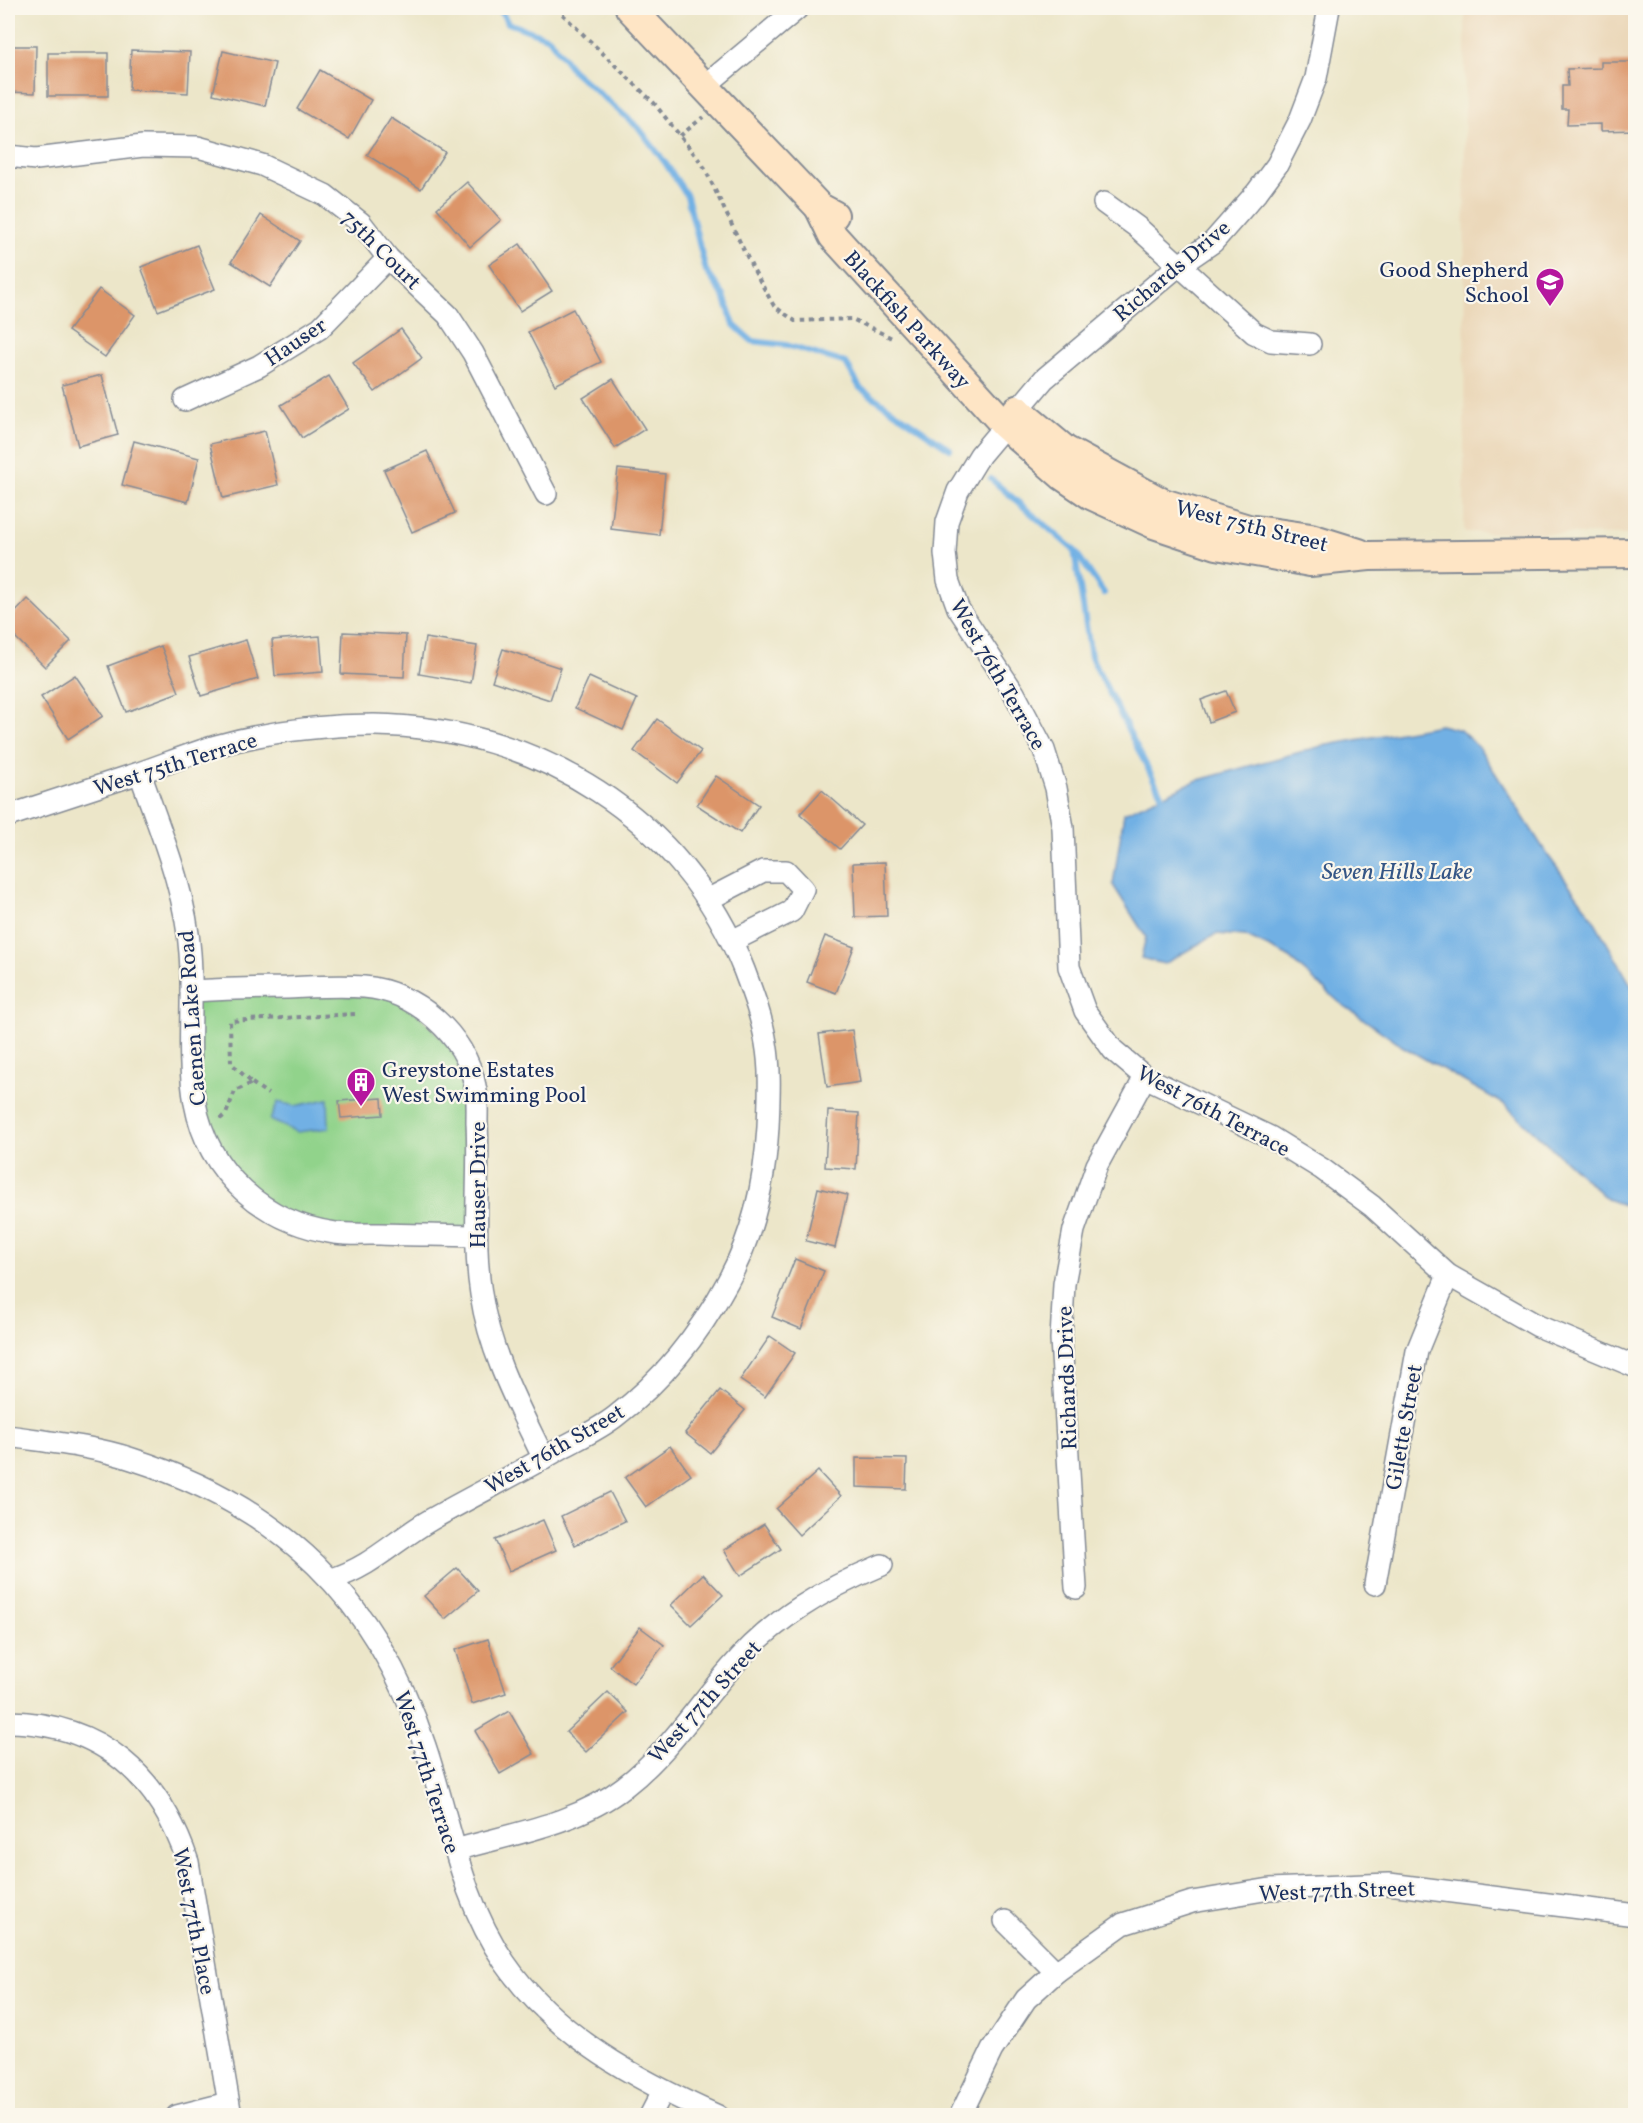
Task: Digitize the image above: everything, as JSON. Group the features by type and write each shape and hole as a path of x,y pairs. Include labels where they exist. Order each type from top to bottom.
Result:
{"main road":[{"name":"Blackfish Parkway","path":"630,8 706,85 819,207 833,237 1011,418"},
{"name":"West 75th Street","path":"1011,418 1063,476 1091,495 1185,536 1258,555 1310,562 1369,556 1635,553"}],"street":[{"path":"706,85 798,8"},
{"name":"Richards Drive","path":"1011,418 1044,379 1178,266 1213,242 1257,192 1277,165 1300,120 1316,78 1329,8"},
{"name":"75th Court","path":"8,156 36,159 143,146 198,147 262,165 325,195 361,223 388,258 448,315 473,352 546,494"},
{"path":"1104,203 1137,227 1254,333 1271,341 1310,344"},
{"name":"Hauser","path":"185,400 259,366 320,328 388,258"},
{"name":"West 76th Terrace","path":"1011,418 980,455 958,491 947,522 945,553 948,580 958,608 1032,723 1050,769 1063,828 1069,967 1085,1011 1113,1050 1145,1077 1270,1137 1322,1169 1372,1206 1448,1275 1538,1326 1635,1367"},
{"name":"West 75th Terrace","path":"8,816 214,746 265,735 317,728 373,725 420,728 475,737 517,749 556,766 592,787 659,839 709,899 732,941"},
{"name":"Caenen Lake Road","path":"140,773 178,887 190,951 192,1074 201,1128 215,1158 236,1184 260,1206 289,1222 335,1233 476,1236"},
{"path":"709,899 763,871 786,871 803,889 792,911 732,941"},
{"name":"West 76th Street","path":"332,1579 358,1570 417,1527 613,1419 654,1384 704,1323 731,1276 751,1226 766,1157 770,1083 766,1042 756,1002 732,941"},
{"name":"Hauser Drive","path":"191,991 365,987 402,997 429,1014 460,1049 476,1086 479,1151 476,1236 481,1293 487,1328 500,1368 544,1459"},
{"name":"Richards Drive","path":"1076,1588 1061,1339 1064,1284 1074,1230 1097,1165 1145,1077"},
{"name":"Gilette Street","path":"1375,1584 1417,1351 1448,1275"},
{"name":"West 77th Terrace","path":"8,1436 130,1458 191,1480 240,1506 332,1579 356,1607 379,1642 401,1684 427,1752 454,1850 483,1928 507,1966 536,2001 576,2036 663,2091 718,2115"},
{"name":"West 77th Street","path":"454,1850 552,1823 590,1808 624,1788 670,1744 753,1643 786,1616 825,1591 882,1565"},
{"name":"West 77th Place","path":"8,1722 61,1729 88,1738 117,1756 158,1797 176,1827 188,1862 229,2109"},
{"name":"West 77th Street","path":"960,2115 992,2050 1026,1999 1056,1972 1123,1924 1192,1902 1270,1889 1389,1884 1446,1889 1635,1915"},
{"path":"1005,1921 1056,1972"},
{"path":"650,2115 663,2091"},
{"path":"177,2115 229,2109"}],"path":[{"path":"555,8 654,103 703,165 752,267 774,306 795,321 852,319 894,339 902,348"},
{"path":"268,1094 233,1068 230,1021 355,1014"},
{"path":"215,1123 226,1114 235,1090 252,1083"}],"shaded area":[{"name":"Good Shepherd School","path":"1465,8 1635,8 1635,535 1464,532"}],"green space":[{"path":"191,991 402,997 470,1068 476,1236 335,1233 260,1206 201,1128"}],"water":[{"name":"Seven Hills Lake","path":"1440,725 1460,730 1480,749 1545,851 1591,915 1635,992 1635,1209 1607,1199 1504,1104 1402,1046 1339,1002 1287,956 1245,936 1216,934 1164,964 1141,958 1146,937 1113,885 1124,813 1195,781 1322,746"},
{"path":"328,1099 329,1128 297,1132 270,1120 278,1102 295,1106"}],"building":[{"path":"8,46 36,46 35,93 8,92"},
{"path":"131,50 190,52 188,93 129,90"},
{"path":"223,51 275,63 265,106 213,94"},
{"path":"48,53 108,53 108,96 48,96"},
{"path":"1601,62 1636,62 1636,130 1601,131 1601,124 1567,125 1568,109 1562,109 1562,86 1568,86 1567,69 1601,68"},
{"path":"320,70 371,100 349,139 297,109"},
{"path":"391,118 445,152 421,189 367,155"},
{"path":"467,182 501,220 470,247 437,208"},
{"path":"261,215 300,241 270,287 231,262"},
{"path":"520,244 552,291 520,311 489,265"},
{"path":"197,245 215,289 158,311 141,267"},
{"path":"99,289 135,315 105,357 68,331"},
{"path":"573,309 601,362 555,385 528,332"},
{"path":"401,329 422,358 375,392 353,363"},
{"path":"102,375 118,435 78,446 62,385"},
{"path":"329,376 349,409 302,438 281,405"},
{"path":"613,379 645,429 615,448 583,398"},
{"path":"265,431 278,485 223,498 210,444"},
{"path":"134,441 199,458 188,502 122,485"},
{"path":"427,451 455,513 412,532 384,470"},
{"path":"618,469 665,474 659,535 611,529"},
{"path":"28,599 71,641 45,667 8,630 8,620"},
{"path":"343,632 406,635 404,677 341,674"},
{"path":"320,636 323,672 275,676 272,640"},
{"path":"425,638 477,646 471,683 419,674"},
{"path":"246,640 258,679 201,696 189,657"},
{"path":"161,646 179,692 126,712 108,666"},
{"path":"503,649 561,668 550,700 492,681"},
{"path":"75,675 103,716 68,739 41,697"},
{"path":"589,677 637,699 623,730 575,708"},
{"path":"1226,691 1235,712 1209,722 1201,700"},
{"path":"657,719 701,751 677,783 634,751"},
{"path":"716,776 759,805 740,833 697,805"},
{"path":"822,790 862,825 840,849 800,814"},
{"path":"885,862 887,916 855,917 853,863"},
{"path":"825,936 854,947 836,993 807,982"},
{"path":"852,1030 860,1082 827,1087 819,1034"},
{"name":"Greystone Estates West Swimming Pool","path":"382,1098 383,1115 341,1118 339,1101"},
{"path":"828,1111 859,1113 856,1169 825,1167"},
{"path":"818,1188 847,1195 835,1248 806,1241"},
{"path":"795,1259 824,1271 801,1329 772,1317"},
{"path":"770,1336 795,1353 765,1397 740,1380"},
{"path":"720,1390 745,1410 710,1453 685,1433"},
{"path":"670,1446 691,1475 646,1507 625,1478"},
{"path":"856,1458 907,1459 906,1489 856,1487"},
{"path":"818,1471 841,1496 799,1535 776,1509"},
{"path":"610,1492 625,1521 575,1545 561,1516"},
{"path":"543,1520 556,1550 509,1571 495,1540"},
{"path":"764,1524 781,1549 740,1576 724,1550"},
{"path":"457,1568 478,1591 445,1619 424,1596"},
{"path":"703,1574 723,1595 691,1625 671,1605"},
{"path":"640,1627 664,1645 633,1684 610,1666"},
{"path":"488,1639 506,1693 472,1704 455,1650"},
{"path":"608,1692 628,1712 586,1752 566,1732"},
{"path":"509,1711 534,1754 500,1774 475,1731"}],"waterway":[{"path":"499,8 508,23 549,38 573,71 639,128 666,164 687,196 706,271 724,296 734,325 752,341 786,345 846,363 860,388 950,449"},
{"path":"991,479 1074,550 1091,657 1162,796"},
{"path":"1075,551 1104,593"}],"place":[{"name":"Good Shepherd School","path":"1550,308"},
{"name":"Greystone Estates West Swimming Pool","path":"361,1108"}]}
